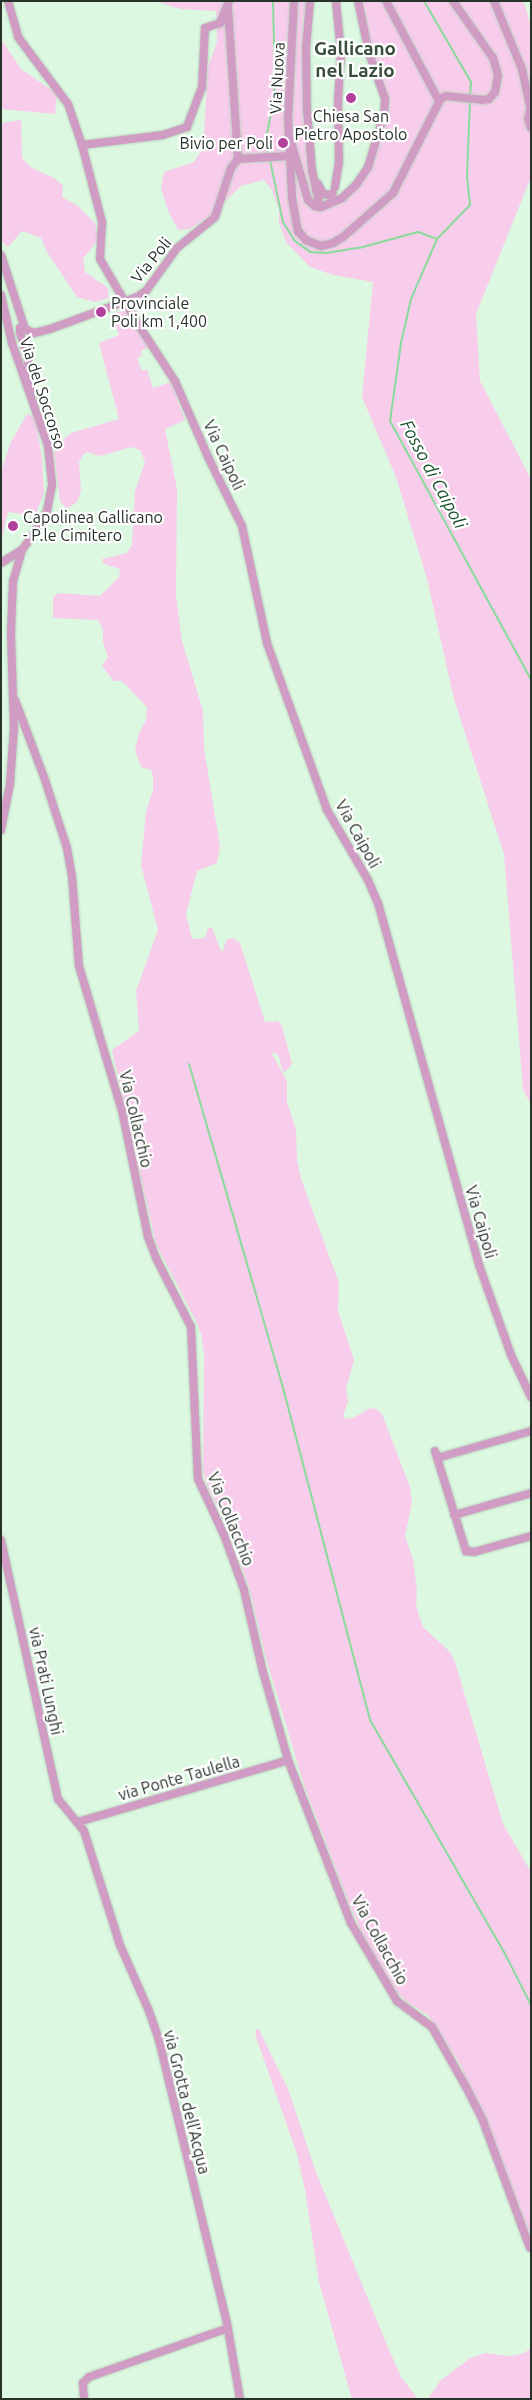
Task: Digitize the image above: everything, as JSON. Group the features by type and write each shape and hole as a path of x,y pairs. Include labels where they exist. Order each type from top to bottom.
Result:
{"street":[{"name":"Via Caipoli","path":"8,1 20,40 68,104 82,145 102,222 100,258 175,381 242,526 268,643 327,810 368,880 378,903 479,1265 510,1355 531,1397"},
{"path":"82,145 163,135 186,127 202,84 205,28 220,23 229,1"},
{"path":"229,1 228,20 241,158 289,156"},
{"name":"Via Nuova","path":"294,1 289,156 297,228 306,240 314,244 329,245 357,226 393,193 439,100"},
{"path":"310,1 306,61 307,110 312,170 320,207"},
{"path":"312,170 317,173 321,192 327,195 334,190 339,163 340,125 338,101 341,53 336,1"},
{"path":"289,136 308,200 312,205 320,207 342,198 365,173 385,110 385,95 369,53 358,1"},
{"path":"386,1 439,100 446,96 482,100 491,97 496,90 498,75 496,65 488,50 453,1"},
{"path":"494,1 519,62 531,111 528,119 531,128"},
{"name":"Via Poli","path":"24,326 31,332 43,331 137,297 146,291 177,248 214,219 231,168 241,158"},
{"path":"1,255 24,326 20,328 20,332 28,360 32,398"},
{"name":"Via del Soccorso","path":"1,295 10,339 49,450 52,492 43,520 22,550 12,595 11,634 15,700"},
{"path":"1,563 22,550"},
{"path":"1,830 10,784 15,700"},
{"name":"Via Collacchio","path":"15,700 46,780 67,848 72,876 79,966 122,1111 148,1237 192,1330 198,1479 224,1535 244,1590 263,1672 288,1760 349,1918 397,2000 432,2027 466,2087 483,2121 530,2248"},
{"path":"531,1431 436,1454 466,1551 474,1552 531,1536"},
{"path":"454,1515 531,1493"},
{"name":"via Prati Lunghi","path":"1,1540 4,1561 58,1799 78,1822"},
{"name":"via Ponte Taulella","path":"78,1822 288,1760"},
{"name":"via Grotta dell'Acqua","path":"78,1822 88,1843 121,1949 149,2011 159,2040 228,2328 240,2399"},
{"path":"84,2399 83,2383 89,2377 228,2328"}],"shaded area":[{"path":"156,1 307,1 308,13 303,17 302,70 304,114 316,203 334,203 360,180 385,110 358,1 523,1 527,12 531,28 531,177 476,314 480,381 531,479 531,1105 523,1089 504,854 454,699 427,579 396,477 362,397 373,282 333,275 310,267 286,242 279,223 279,210 272,190 264,180 241,186 212,214 190,229 178,230 168,211 161,188 164,172 194,162 203,148 208,67 217,42 216,11 180,9"},
{"path":"1,39 21,69 57,94 55,114 1,109"},
{"path":"21,120 22,158 32,168 54,178 63,186 62,197 78,206 95,223 98,240 83,259 85,272 108,288 109,298 95,302 77,297 47,252 41,238 22,231 8,247 1,240 1,123"},
{"path":"124,310 148,347 141,351 142,356 137,358 142,371 147,369 153,388 171,382 185,420 165,429 177,489 176,596 182,641 203,711 204,748 220,847 217,863 197,871 186,914 192,939 205,938 208,928 212,928 221,951 223,951 226,941 230,938 240,943 265,1022 278,1021 282,1026 292,1064 285,1072 282,1070 279,1057 274,1052 272,1054 287,1081 287,1102 296,1130 297,1160 301,1179 339,1283 338,1311 354,1360 346,1389 348,1401 343,1416 345,1419 353,1418 370,1408 378,1410 382,1414 410,1487 412,1503 405,1536 413,1559 417,1590 416,1604 419,1616 423,1627 450,1652 455,1662 503,1824 531,1872 531,2236 460,2064 428,2015 407,2002 396,1991 365,1940 348,1901 304,1785 266,1658 249,1587 225,1521 208,1488 203,1471 204,1354 201,1334 156,1244 112,1050 139,1031 136,991 158,930 141,865 146,812 153,790 153,777 151,770 141,767 135,750 139,733 146,720 147,707 122,681 114,681 102,666 108,657 103,642 103,629 98,620 53,618 53,597 59,593 100,596 119,577 120,569 104,564 102,559 127,553 132,545 135,491 145,462 140,450 131,447 101,456 87,452 79,462 81,491 77,502 67,509 60,501 54,454 57,445 71,433 119,419 99,343 119,335 111,314"},
{"path":"27,414 35,417 42,458 44,493 35,516 8,512 1,542 1,472 10,444"},
{"path":"258,2028 288,2089 316,2172 389,2350 401,2377 418,2399 352,2399 319,2282 305,2190 297,2154 256,2037 255,2031"},
{"path":"531,2348 531,2399 428,2399 440,2381 470,2358 485,2353 510,2356 524,2353"}],"waterway":[{"name":"Fosso di Caipoli","path":"268,155 266,139 274,97 275,79 273,1"},
{"name":"Fosso di Caipoli","path":"424,1 471,82 470,96"},
{"name":"Fosso di Caipoli","path":"437,239 470,205 467,176 470,101"},
{"name":"Fosso di Caipoli","path":"270,160 283,222 295,241 310,252 326,253 359,248 418,232 437,239 411,299 401,343 390,421 531,680"},
{"path":"189,1064 282,1384 370,1720 504,1952 531,2005"}],"place":[{"name":"Chiesa San Pietro Apostolo","path":"351,98"},
{"name":"Bivio per Poli","path":"283,143"},
{"name":"Provinciale Poli km 1,400","path":"101,312"},
{"name":"Capolinea Gallicano - P.le Cimitero","path":"13,526"}],"district":[{"name":"Gallicano nel Lazio","path":"355,60"}]}
